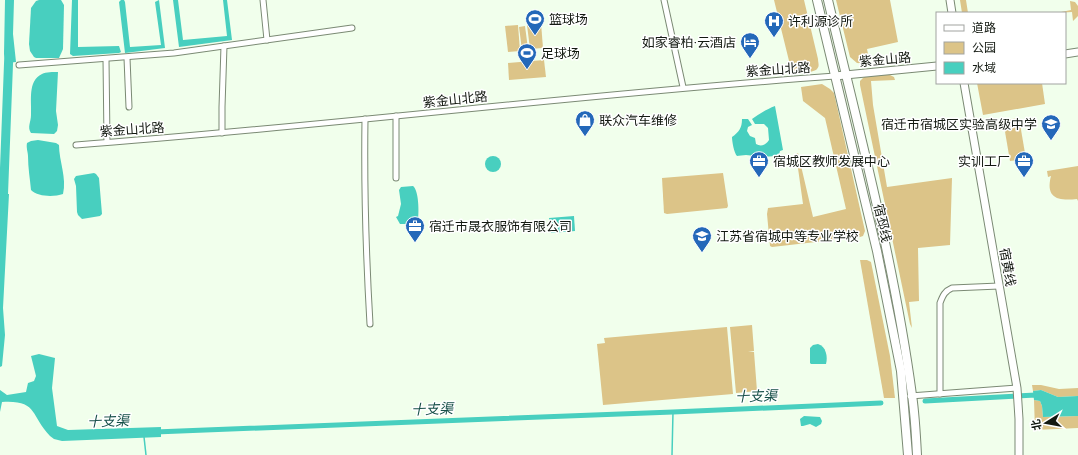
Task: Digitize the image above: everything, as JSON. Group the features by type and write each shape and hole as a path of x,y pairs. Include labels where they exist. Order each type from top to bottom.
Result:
{"main road":[{"name":"宿邳线","path":"817,0 874,236 900,371 908,455"},
{"name":"宿邳线","path":"828,0 859,130 902,333 912,396 918,455"},
{"path":"950,0 952,12"},
{"path":"1066,54 1078,52"},
{"name":"紫金山路","path":"835,76 936,66"},
{"name":"宿黄线","path":"964,84 1017,390 1019,455"}],"street":[{"path":"263,0 267,40"},
{"path":"664,0 683,87"},
{"path":"19,65 128,58 174,53 352,28"},
{"path":"222,133 224,46"},
{"path":"128,58 129,107"},
{"path":"106,59 107,142"},
{"name":"紫金山北路","path":"76,145 222,133 683,87 835,76"},
{"path":"396,116 396,178"},
{"path":"365,119 364,156 370,324"},
{"path":"940,394 940,303 943,294 952,288 999,286"},
{"path":"903,396 1003,388 1017,390"}],"green space":[{"path":"774,0 804,0 819,64 817,69 813,71 792,73"},
{"path":"836,0 890,0 898,42 867,49 870,64 857,63 850,57"},
{"path":"960,0 966,0 968,12 962,12"},
{"path":"1070,1 1075,2 1078,6 1078,16 1073,21 1072,12 1061,12 1071,10"},
{"name":"篮球场","path":"541,23 543,48 530,49 527,25"},
{"path":"518,25 520,51 508,52 505,26"},
{"path":"525,26 528,49 522,50 519,27"},
{"name":"足球场","path":"544,60 546,77 509,80 508,63"},
{"path":"888,74 894,77 895,80 871,81 873,105 887,187 952,178 950,245 918,248 919,301 909,302 912,328 860,85 860,81 864,77"},
{"path":"822,84 834,93 865,231 863,236 860,237 772,247 770,246 767,214 768,208 803,204 796,154 798,153 813,217 846,209 825,118 803,101 801,87"},
{"path":"977,84 1042,84 1045,104 983,115"},
{"path":"1019,118 1026,159 1010,161 1003,120"},
{"path":"1078,166 1078,201 1077,199 1059,199 1055,197 1050,190 1051,176 1048,177 1047,171"},
{"path":"723,173 728,206 727,208 667,214 664,213 662,178"},
{"path":"860,260 867,260 871,262 890,356 895,398 884,398"},
{"path":"752,325 754,351 748,352 754,352 757,391 736,393 730,327"},
{"path":"727,327 733,394 603,405 597,344 605,343 604,338"},
{"path":"1032,385 1041,385 1059,389 1078,388 1078,396 1058,397 1041,390 1033,391"},
{"path":"1034,400 1040,401 1043,417 1078,416 1078,428 1035,430"}],"water":[{"path":"5,0 14,0 13,34 16,62 6,63 4,54"},
{"path":"61,0 64,5 63,49 59,58 36,58 30,51 31,8 36,1"},
{"path":"72,0 78,0 78,47 119,46 121,52 73,56 70,54"},
{"path":"124,0 125,2 130,47 161,45 155,2 159,0 165,48 125,53 119,2"},
{"path":"173,0 178,0 183,40 227,36 223,0 227,0 232,40 179,47"},
{"path":"58,72 56,111 58,125 57,131 54,134 31,133 29,127 31,115 31,92 34,82 37,77 44,73"},
{"path":"775,106 783,150 780,151 779,155 775,156 737,156 734,150 732,137 740,130 742,119 748,119 752,125 748,127 747,131 750,136 755,138 756,144 763,145 769,140 768,128 764,124 755,124 752,119"},
{"path":"38,140 56,143 59,145 64,182 63,194 46,196 31,190 27,143"},
{"path":"490,156 496,156 501,161 499,170 496,172 490,172 485,167 485,161"},
{"path":"94,173 99,178 102,214 100,216 82,219 77,212 76,186 74,179 76,176"},
{"path":"413,186 417,197 418,220 414,224 400,224 396,217 398,216 401,204 399,190 401,187"},
{"path":"0,194 9,194 3,308 5,335 2,366 0,367"},
{"path":"574,216 575,231 551,233 549,218"},
{"path":"818,344 825,349 827,358 826,364 810,363 810,348 813,345"},
{"path":"39,354 55,358 52,388 57,426 68,430 161,427 161,437 62,441 54,439 50,436 28,406 14,402 2,402 0,412 0,390 7,395 26,392 28,383 34,381 36,376 31,356"},
{"path":"1041,390 1058,397 1078,396 1078,416 1043,417 1042,406 1040,401 1034,400 1033,391"},
{"path":"804,416 820,417 822,421 821,424 816,427 810,424 801,426 800,419"}],"waterway":[{"path":"3,207 9,51"},
{"name":"十支渠","path":"925,401 1036,395 1040,397"},
{"name":"十支渠","path":"155,432 881,403"},
{"path":"672,455 673,412"},
{"path":"144,437 146,455"}],"place":[{"name":"篮球场","path":"535,36"},
{"name":"许利源诊所","path":"774,38"},
{"name":"如家睿柏·云酒店","path":"750,59"},
{"name":"足球场","path":"527,70"},
{"name":"联众汽车维修","path":"585,137"},
{"name":"宿迁市宿城区实验高级中学","path":"1051,141"},
{"name":"宿城区教师发展中心","path":"759,178"},
{"name":"实训工厂","path":"1024,178"},
{"name":"宿迁市晟衣服饰有限公司","path":"415,243"},
{"name":"江苏省宿城中等专业学校","path":"702,253"}]}
